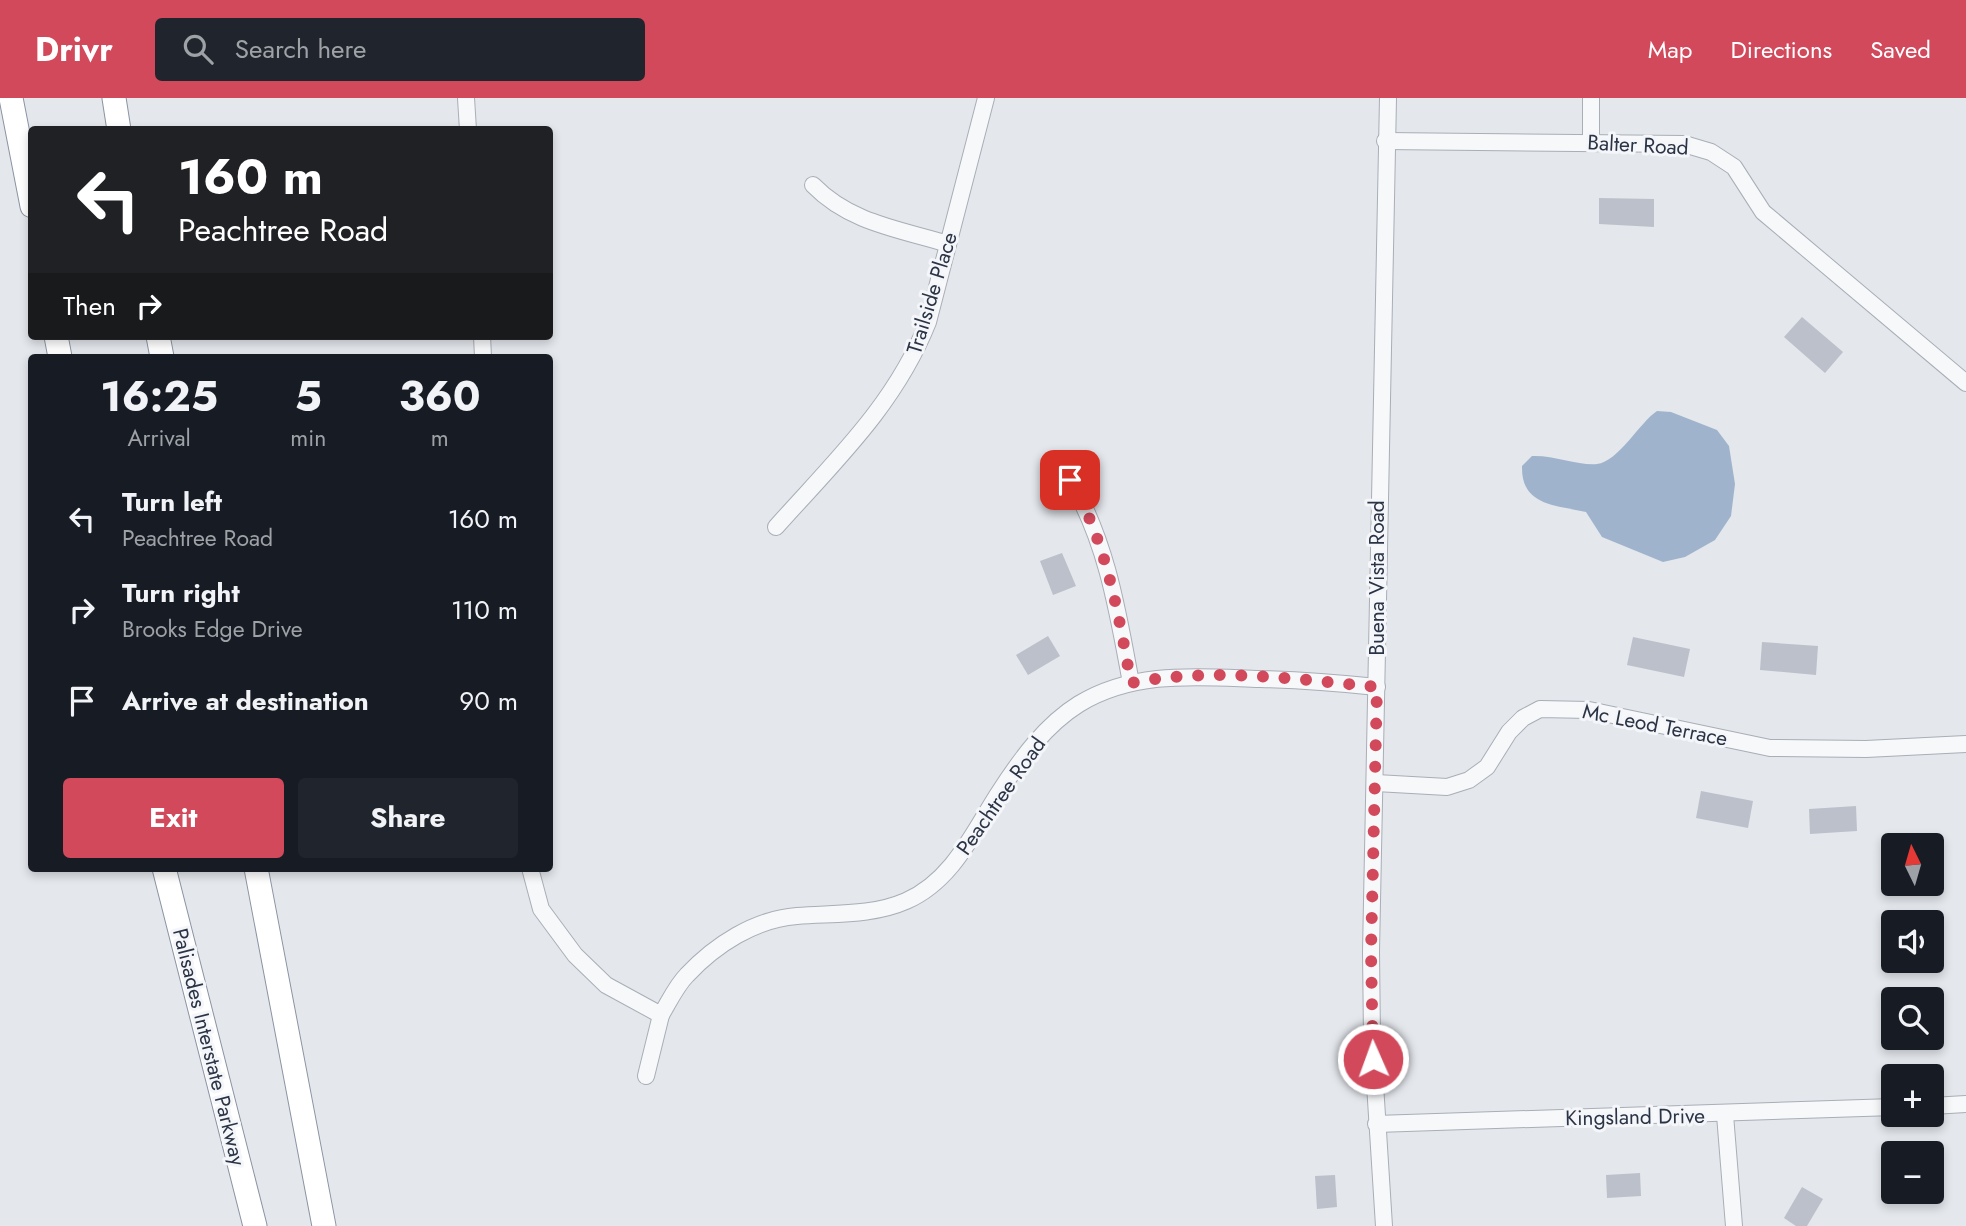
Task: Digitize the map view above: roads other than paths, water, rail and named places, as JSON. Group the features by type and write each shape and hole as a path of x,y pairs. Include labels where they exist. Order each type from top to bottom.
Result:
{"highway":[{"path":"11,98 28,185"},
{"path":"114,98 119,126"},
{"name":"Palisades Interstate Parkway","path":"165,872 255,1226"},
{"path":"257,872 324,1226"}],"street":[{"path":"466,98 468,126"},
{"name":"Trailside Place","path":"776,527 898,386 914,357 928,323 986,98"},
{"name":"Buena Vista Road","path":"1384,1226 1376,1124 1371,952 1385,141 1388,98"},
{"path":"1591,98 1591,141"},
{"name":"Balter Road","path":"1385,141 1684,144 1711,152 1734,167 1763,212 1966,383"},
{"path":"813,184 830,202 849,215 948,244"},
{"path":"1070,480 1086,507 1108,570 1131,683"},
{"name":"Peachtree Road","path":"660,1015 686,975 739,932 794,916 871,911 907,901 956,861 1020,761 1047,730 1078,705 1131,683 1188,676 1296,679 1377,687"},
{"name":"Mc Leod Terrace","path":"1376,783 1447,787 1469,779 1487,767 1516,725 1540,709 1589,710 1770,748 1866,749 1966,744"},
{"path":"531,872 541,909 575,955 607,985 660,1015 646,1076"},
{"path":"1944,1105 1966,1104"},
{"name":"Kingsland Drive","path":"1376,1124 1725,1115 1881,1108"},
{"path":"1725,1115 1734,1226"}],"water":[{"path":"1657,411 1671,412 1717,430 1729,446 1735,484 1731,516 1715,540 1685,557 1663,562 1602,537 1586,512 1552,505 1534,496 1527,489 1522,466 1532,456 1590,464 1605,462"}]}
